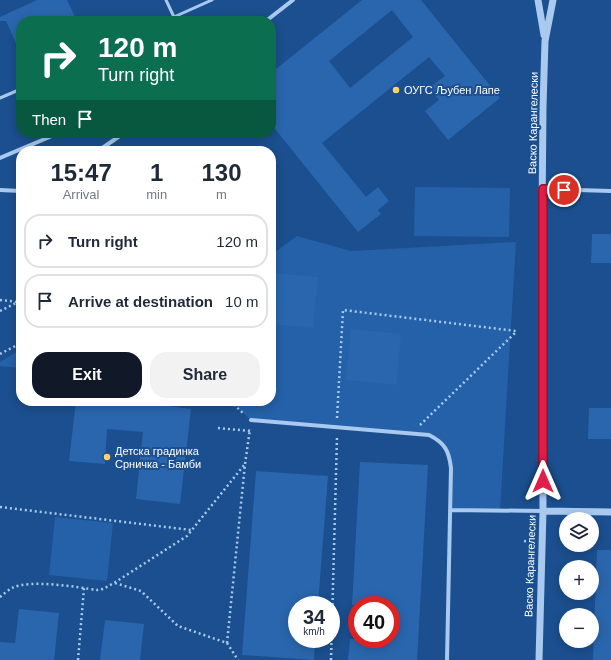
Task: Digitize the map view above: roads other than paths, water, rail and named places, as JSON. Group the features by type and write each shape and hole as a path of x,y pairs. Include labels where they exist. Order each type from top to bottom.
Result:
{"street":[{"path":"272,16 293,0"},
{"name":"Васко Карангелески","path":"538,0 545,41"},
{"name":"Васко Карангелески","path":"538,660 543,511 543,189 545,41 553,0"},
{"path":"28,146 47,138"},
{"path":"105,146 117,138"},
{"path":"0,158 16,151"},
{"path":"543,189 611,191"},
{"path":"0,190 16,192"},
{"path":"251,420 429,435 438,439 445,446 450,457 451,468 447,660"},
{"path":"450,510 611,512"}],"lane":[{"path":"166,0 174,16"},
{"path":"176,16 212,0"},
{"path":"0,98 16,90"}],"place":[{"name":"ОУГС Љубен Лапе","path":"396,90"},
{"name":"Детска градинка Срничка - Бамби","path":"107,457"}]}
